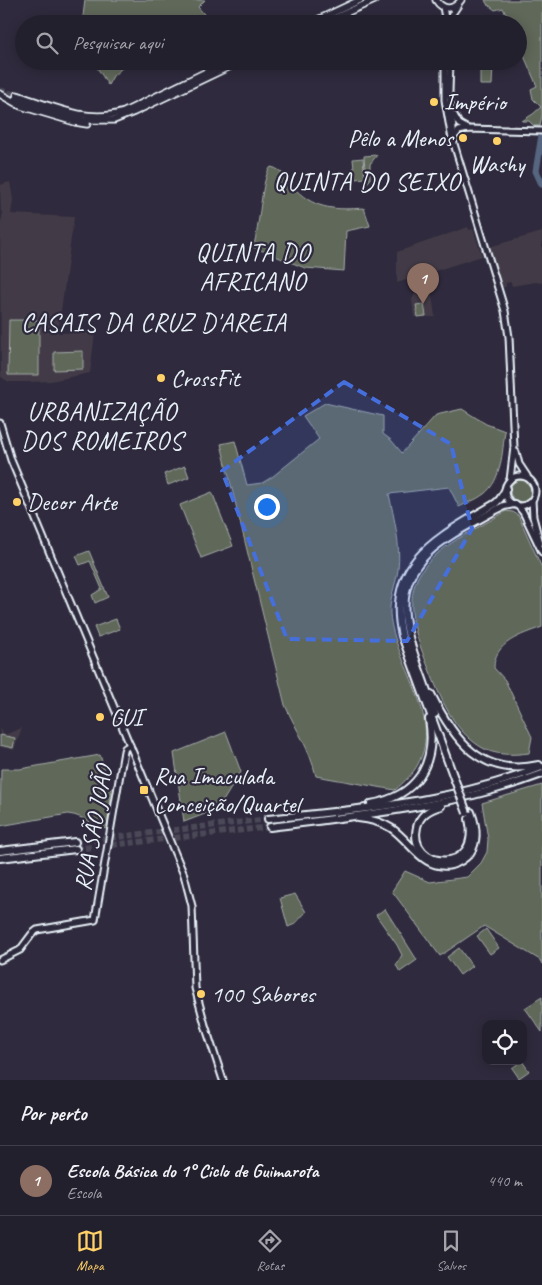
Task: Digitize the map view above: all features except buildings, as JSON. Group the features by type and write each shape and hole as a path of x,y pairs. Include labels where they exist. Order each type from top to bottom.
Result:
{"highway":[{"path":"329,819 362,818 382,824 398,833 426,860 437,865 453,865 467,856 474,846 476,831 405,645 400,624 399,601 404,580 416,559 430,544 496,503 506,489"},
{"path":"456,777 408,636 404,614 407,588 424,558 438,545 496,510 516,505"},
{"path":"423,678 448,726 460,742 474,755 492,764 510,768 542,766"},
{"path":"351,810 354,807 395,797 409,788 421,775 432,743 427,706"},
{"path":"268,819 418,801 495,783 542,766"},
{"path":"270,827 457,800 490,792 542,774"},
{"path":"457,800 432,809 421,818 416,834 422,850 434,859 442,861 449,861 460,856 468,848 471,839 469,812"},
{"path":"0,852 75,845 0,858"}],"main road":[{"path":"328,15 360,0"},
{"path":"341,15 375,0"},
{"path":"436,0 443,7 444,15"},
{"path":"443,7 451,8 461,2"},
{"path":"452,15 461,2"},
{"path":"210,70 124,112 112,115 96,117 81,115 16,97 78,119 114,120 222,70"},
{"path":"446,70 445,100 448,117 505,311 509,337 514,447 510,480 506,489 508,500 522,512 542,551"},
{"path":"450,70 449,87 454,140"},
{"path":"0,94 21,106 75,122 92,124 99,121"},
{"path":"452,110 458,122 465,129"},
{"path":"448,117 454,127 465,129 542,131"},
{"path":"454,140 457,133 465,129"},
{"path":"0,423 11,460 184,875 192,906 195,988 223,1080"},
{"path":"514,447 519,464 535,487 532,500 533,518 542,551"},
{"path":"510,480 518,476 529,478"},
{"path":"516,505 525,505 532,500"},
{"name":"RUA SÃO JOÃO","path":"0,960 20,950 37,930 95,920 124,751 130,745"}],"highlighted area":[{"path":"344,382 451,444 472,529 407,641 287,639 222,471"}],"shaded area":[{"path":"10,182 13,200 11,214 74,217 58,333 95,333 90,373 51,381 31,382 9,382 1,377 0,226 3,213 1,211 0,185"},
{"path":"468,227 469,230 473,229 482,256 397,283 397,252"},
{"path":"542,232 542,283 535,282 512,286 511,282 506,283 506,287 502,287 489,247"},
{"path":"431,287 435,317 414,317 412,300 414,295 418,290"},
{"path":"0,727 4,735 22,728 14,750 0,747"}],"green space":[{"path":"85,0 205,0 198,7 205,15 83,15"},
{"path":"485,0 542,0 542,115 540,126 534,126 529,121 522,121 541,107 533,99 531,89 537,86 527,63 527,15 506,15 503,8 495,10"},
{"path":"99,70 120,70 113,76 108,85"},
{"path":"480,70 493,70 492,85 480,85"},
{"path":"377,155 370,164 370,180 366,184 364,156"},
{"path":"363,158 365,178 355,179 353,159"},
{"path":"271,167 279,170 296,190 311,202 336,208 364,208 370,226 346,231 344,271 305,268 253,247 265,181"},
{"path":"424,304 426,316 418,317 416,305"},
{"path":"9,320 39,320 39,375 8,375"},
{"path":"83,351 83,369 54,370 54,352"},
{"path":"325,403 383,416 383,434 402,453 436,415 462,409 486,424 505,431 498,473 490,488 478,498 459,507 449,487 389,494 399,551 397,576 390,614 393,633 422,708 425,727 424,746 418,764 411,775 395,790 316,776 306,748 285,705 221,444 235,441 247,485 262,483 319,439 303,416"},
{"path":"185,466 189,477 168,485 164,474"},
{"path":"521,480 529,483 532,491 529,499 521,502 513,499 510,491 513,483"},
{"path":"212,492 233,546 201,558 180,505"},
{"path":"506,511 518,515 542,568 542,627 510,641 495,659 494,668 505,680 532,737 529,753 517,754 505,754 486,750 471,740 455,723 443,702 425,658 412,612 414,588 425,566 446,547"},
{"path":"89,551 108,597 95,603 92,595 102,589 90,561 80,565 76,556"},
{"path":"116,619 120,629 98,637 94,627"},
{"path":"226,732 241,772 218,809 184,822 174,753"},
{"path":"0,735 15,738 13,748 0,745"},
{"path":"100,755 105,771 104,787 112,788 107,829 68,814 0,826 1,769 20,769"},
{"path":"542,785 542,964 540,960 484,926 440,956 392,891 405,871 430,882 467,877 481,863 487,852 488,839 482,803"},
{"path":"295,894 306,912 295,924 288,927 280,898"},
{"path":"385,909 417,960 400,972 396,965 402,955 376,915"},
{"path":"486,929 499,948 490,954 477,936"},
{"path":"459,948 472,966 460,975 447,957"},
{"path":"542,997 542,1032 525,1008"},
{"path":"516,1065 525,1065 529,1071 519,1078 512,1068"}],"waterway":[{"path":"542,135 536,171 542,184"}],"tunnel":[{"path":"0,90 17,95"},
{"path":"75,842 268,819"},
{"path":"76,849 270,827"}],"place":[{"name":"Império","path":"434,102"},
{"name":"Pêlo a Menos","path":"463,138"},
{"name":"Washy","path":"497,141"},
{"name":"Escola Básica do 1° Ciclo de Guimarota","path":"423,304"},
{"name":"CrossFit","path":"161,378"},
{"name":"Decor Arte","path":"17,502"},
{"name":"GUI","path":"100,717"},
{"name":"Rua Imaculada Conceição/Quartel","path":"144,790"},
{"name":"100 Sabores","path":"201,994"}],"district":[{"name":"QUINTA DO SEIXO","path":"367,182"},
{"name":"QUINTA DO AFRICANO","path":"253,268"},
{"name":"CASAIS DA CRUZ D'AREIA","path":"154,323"},
{"name":"URBANIZAÇÃO DOS ROMEIROS","path":"102,426"}]}
